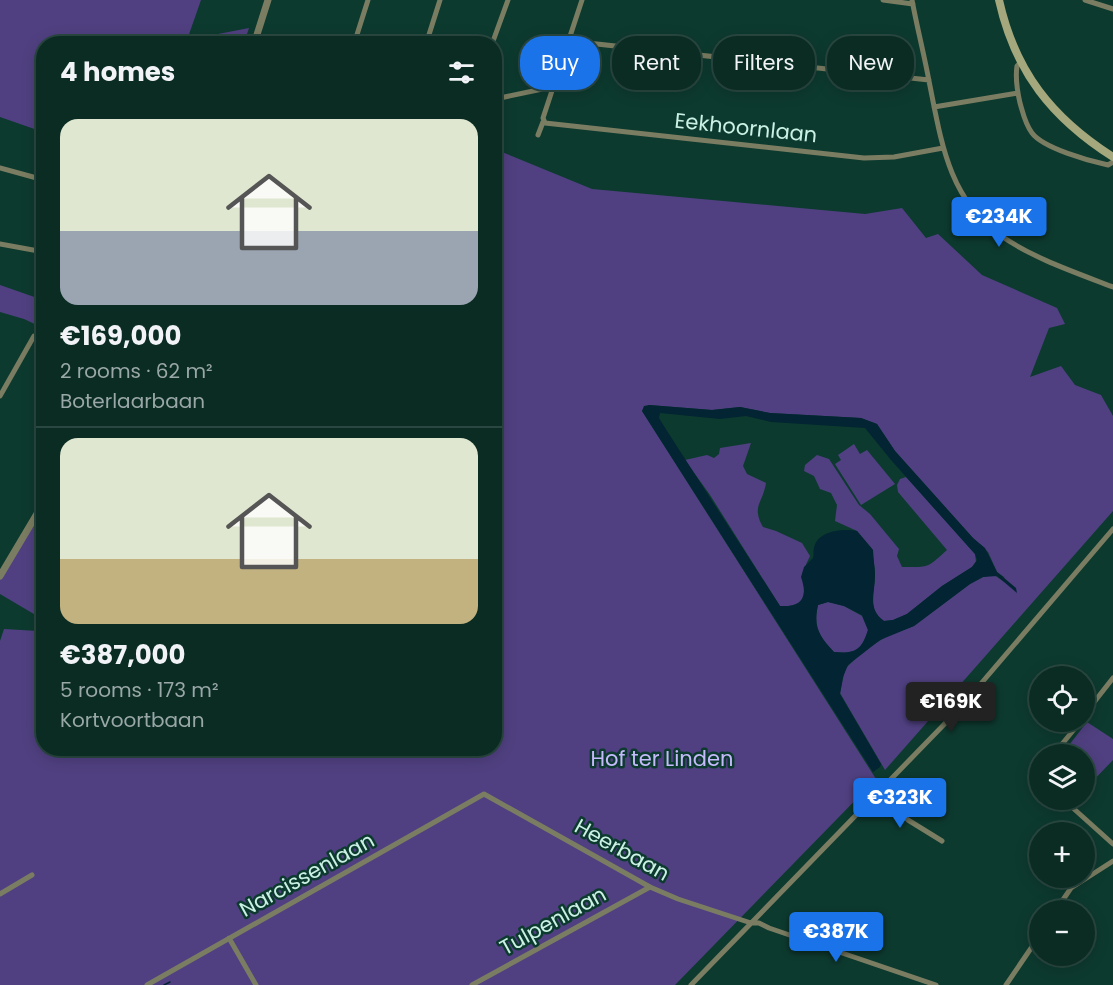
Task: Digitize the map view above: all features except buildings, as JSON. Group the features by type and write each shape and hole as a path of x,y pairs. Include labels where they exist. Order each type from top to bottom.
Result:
{"main road":[{"path":"999,0 1021,62 1046,102 1073,130 1113,157"}],"street":[{"path":"257,36 268,0"},
{"path":"357,36 368,0"},
{"path":"429,36 440,0"},
{"path":"495,36 508,0"},
{"path":"571,36 582,0"},
{"path":"882,0 913,2 943,148 952,175 968,204 980,218 1017,246 1113,287"},
{"path":"1085,0 1113,9"},
{"path":"600,44 929,80"},
{"path":"1021,62 1017,66 1015,77 1017,93 1024,117 1033,135 1046,144 1095,161 1108,165 1113,162"},
{"path":"502,98 538,90"},
{"path":"538,135 544,122 551,90"},
{"path":"934,107 1017,93"},
{"name":"Eekhoornlaan","path":"544,122 864,158 894,157 943,148"},
{"path":"0,168 36,178"},
{"path":"0,244 36,251"},
{"path":"0,396 34,336"},
{"path":"0,576 36,515"},
{"path":"691,985 961,707 1113,529"},
{"path":"1095,701 1113,678"},
{"path":"1062,744 1072,732"},
{"path":"878,791 908,820 942,841"},
{"name":"Heerbaan","path":"484,794 650,887 751,923 759,922 769,928 920,982 936,985"},
{"name":"Narcissenlaan","path":"147,985 484,794"},
{"path":"1075,810 1113,844"},
{"path":"1063,900 1071,888 1113,861"},
{"path":"0,894 32,875"},
{"name":"Tulpenlaan","path":"472,985 650,887"},
{"path":"229,938 256,985"},
{"path":"1006,985 1029,951"}],"green space":[{"path":"0,0 201,0 188,36 36,36 36,130 0,117"},
{"path":"249,28 246,36 208,36"},
{"name":"Hof ter Linden","path":"502,152 592,189 865,214 902,208 926,238 938,234 982,275 1057,308 1065,324 1049,328 1030,377 1061,366 1075,385 1101,395 1113,416 1113,511 885,770 840,693 845,669 861,653 887,636 914,626 970,584 983,577 994,575 1006,583 1004,577 997,572 988,552 895,451 877,424 861,418 770,413 740,407 712,410 649,405 642,411 876,779 675,985 0,985 0,641 4,629 36,631 36,756 502,756"},
{"path":"0,285 36,298 36,325 0,312"},
{"path":"751,443 743,466 747,474 766,483 758,509 763,527 802,543 810,556 805,568 803,597 801,601 790,606 780,606 710,495 685,460 707,455 714,458 719,454 720,448"},
{"path":"854,444 860,454 867,450 895,484 861,505 835,464 841,460 838,455"},
{"path":"817,455 829,459 859,505 870,514 899,549 897,556 902,567 927,566 947,550 898,492 897,485 900,479 906,477 975,554 976,562 907,614 884,621 878,616 873,605 875,575 873,550 857,531 835,521 837,505 831,493 820,489 814,476 804,471 805,465"},
{"path":"36,517 36,615 0,594 0,579"},
{"path":"828,602 844,606 862,616 868,630 863,643 857,650 834,652 824,641 818,631 816,619 818,605"},
{"path":"1095,727 1113,739 1113,760 1095,779 1095,744 1070,744 1079,732 1095,732"}],"water":[{"path":"644,406 712,410 740,407 770,413 861,418 877,424 895,451 973,538 985,548 997,572 1016,588 1017,593 997,576 983,577 970,584 914,626 880,640 848,665 840,694 881,764 873,772 642,411","holes":["660,413 720,419 746,416 771,422 865,428 975,554 977,560 972,567 942,586 907,614 884,621 875,611 874,606 873,550 857,531 831,532 816,542 813,558 804,567 801,577 804,590 802,599 794,605 780,606 667,431 659,418","828,602 844,606 862,615 868,630 857,649 834,652 824,641 818,631 816,619 818,605"]}],"waterway":[{"path":"164,985 170,982"}]}
